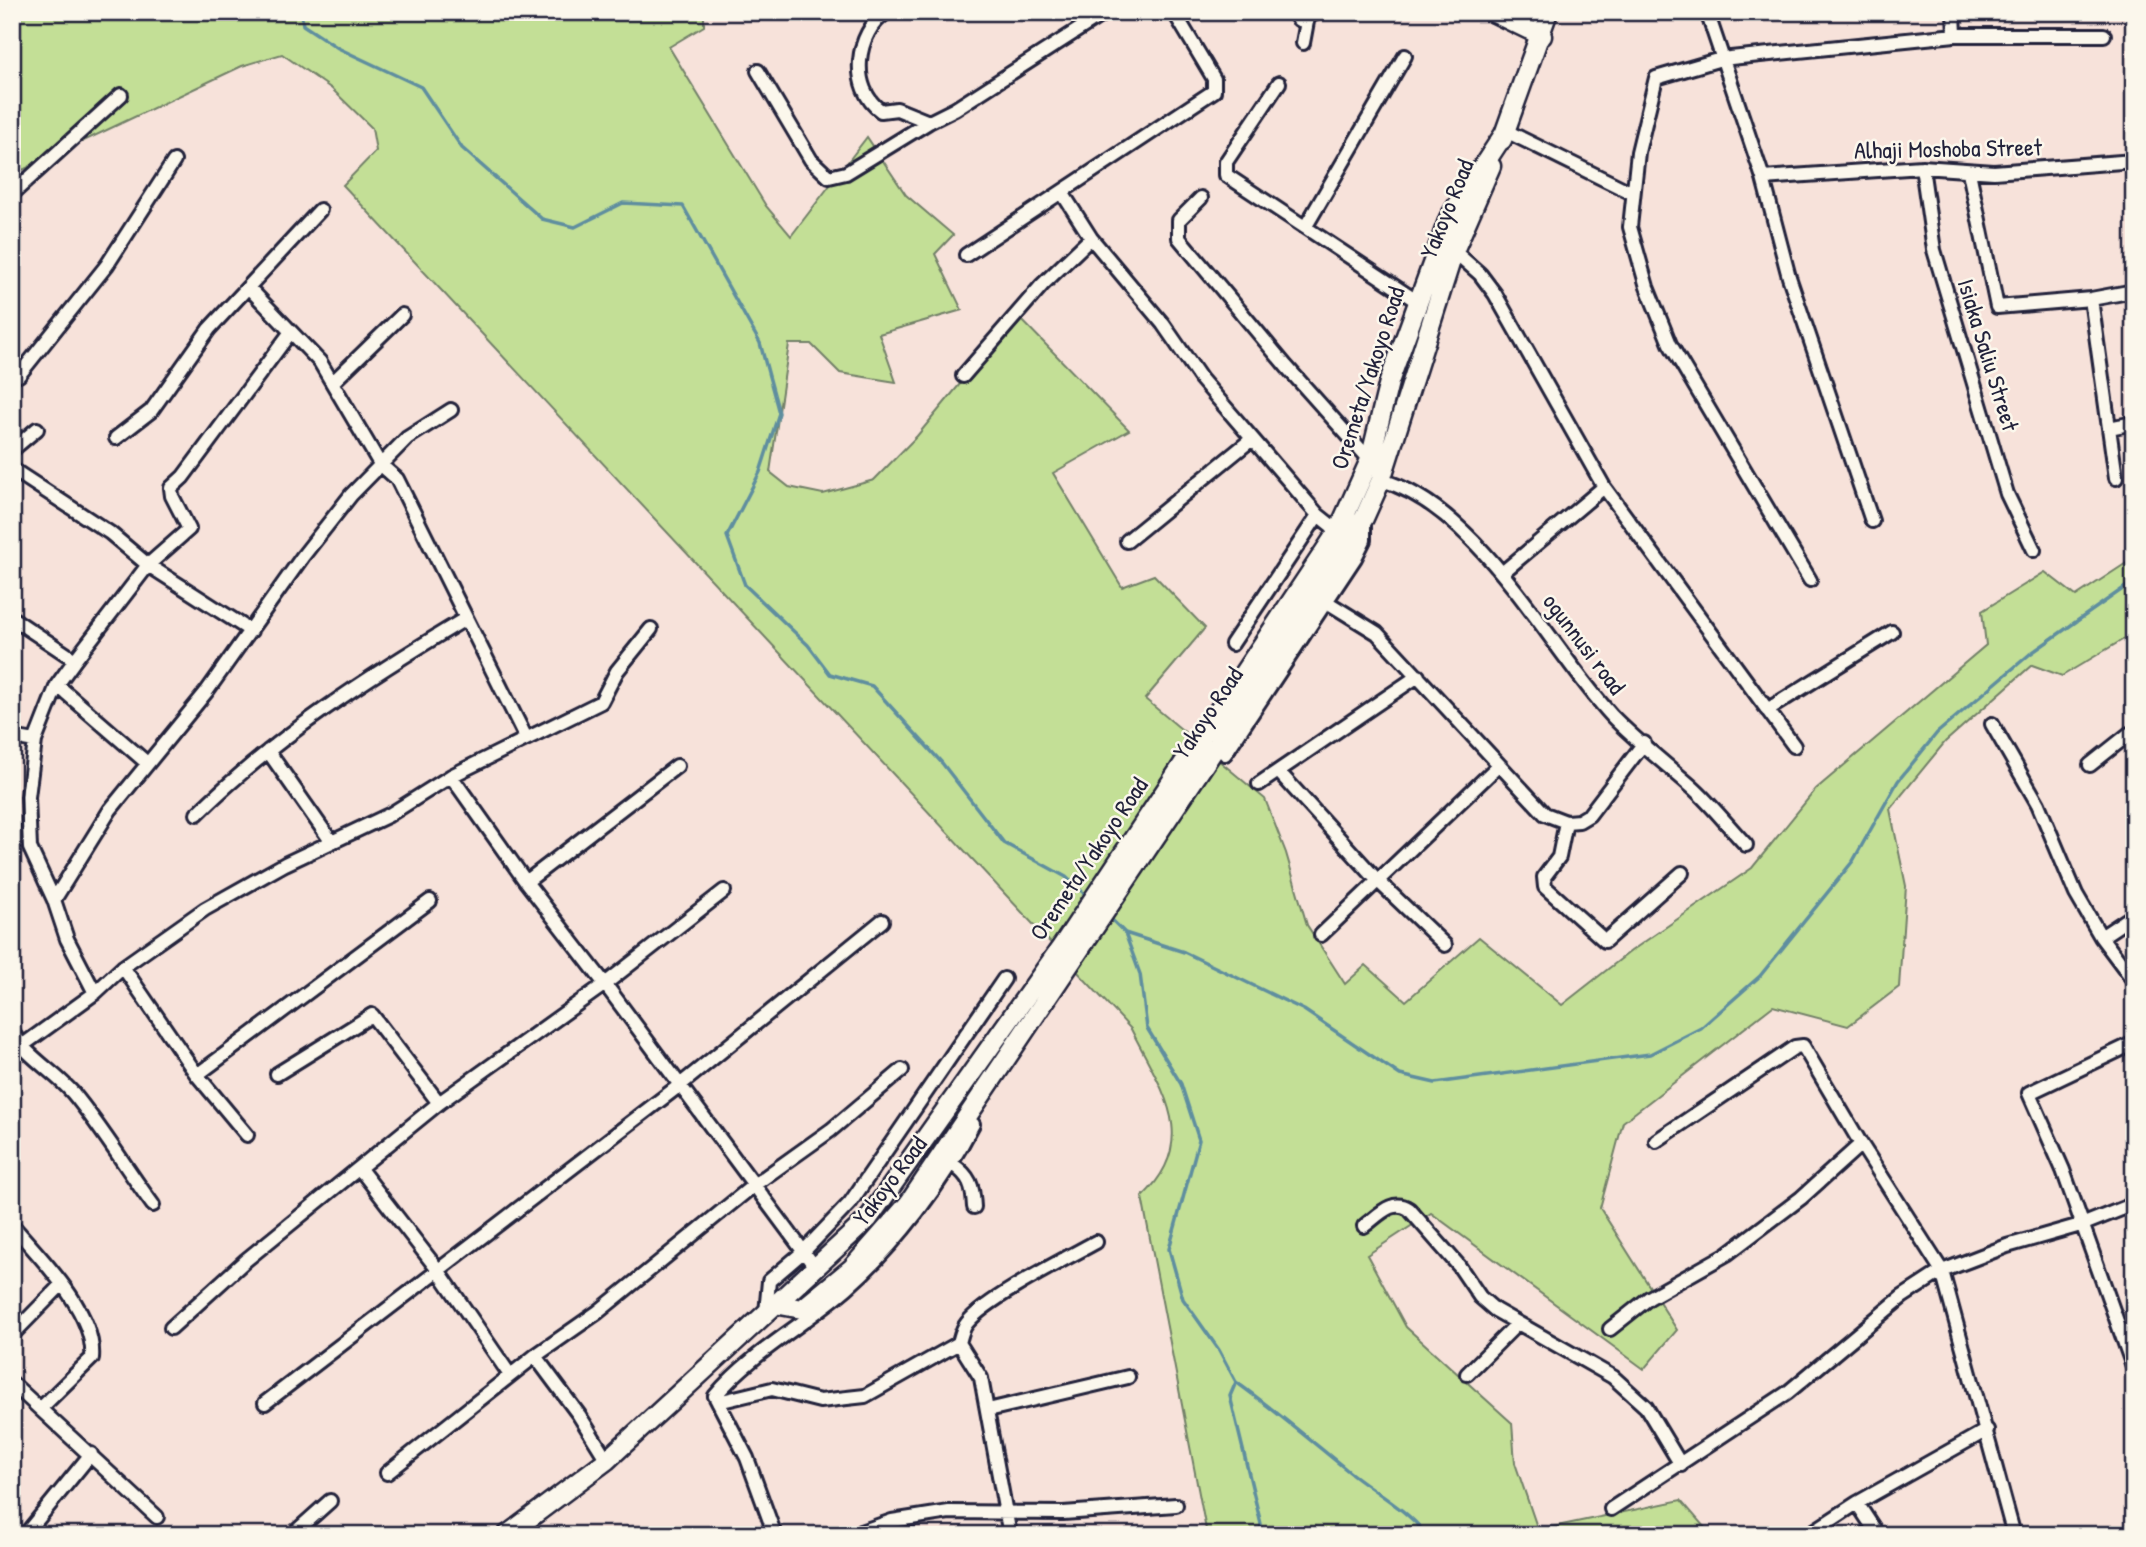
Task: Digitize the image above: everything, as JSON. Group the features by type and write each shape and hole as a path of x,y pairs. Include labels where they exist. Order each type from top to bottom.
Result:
{"main road":[{"path":"1492,12 1542,36"},
{"path":"1506,131 1542,36 1548,12"},
{"name":"Yakoyo Road","path":"771,1309 802,1309 852,1268 909,1203 1276,639 1364,518 1381,480 1454,251 1506,131"},
{"name":"Oremeta/Yakoyo Road","path":"507,1535 607,1461 868,1219 890,1189 1276,639 1338,531 1370,460 1389,382 1449,218 1506,131"}],"street":[{"path":"887,12 871,25 862,46 864,93 881,111 897,109 929,122"},
{"path":"758,71 811,160 829,177 845,173 955,109 1106,12"},
{"path":"966,255 1063,194 1214,91 1214,79 1174,12"},
{"path":"1707,12 1763,178 1789,276 1872,521"},
{"path":"1954,12 1955,35"},
{"path":"1303,43 1305,13"},
{"path":"1810,580 1670,344 1647,287 1630,227 1632,193 1656,78 1721,59 1955,35 2104,35"},
{"path":"1306,226 1405,56"},
{"path":"1279,83 1226,162 1226,175 1418,302"},
{"path":"13,191 121,95"},
{"path":"1506,131 1632,193"},
{"path":"12,374 19,375 107,265 174,161"},
{"name":"Alhaji Moshoba Street","path":"1763,178 1922,167 1969,172 2113,165 2134,161"},
{"name":"Isiaka Saliu Street","path":"1922,167 1934,250 2007,494 2034,550"},
{"path":"1969,172 1997,307 2091,299 2134,291"},
{"path":"1063,194 1091,238 1163,324 1201,379 1318,515 1338,531"},
{"path":"1201,198 1180,220 1179,238 1286,366 1370,460"},
{"path":"116,438 151,411 209,329 320,210"},
{"path":"963,376 1042,285 1091,238"},
{"path":"1454,251 1480,274 1495,294 1604,487 1794,746"},
{"path":"249,288 334,381 354,422 380,464 397,479 526,738"},
{"path":"2091,299 2116,478"},
{"path":"334,381 402,315"},
{"path":"95,993 67,939 54,900 30,848 28,797 35,741 57,685 75,660 148,565 189,529 172,496 171,488 183,477 290,333"},
{"path":"54,900 110,810 251,631 317,538 380,464 407,438 451,410"},
{"path":"2109,428 2134,423"},
{"path":"12,450 37,429"},
{"path":"1126,541 1252,439"},
{"path":"12,469 110,533 148,565 251,631"},
{"name":"ogunnusi road","path":"1381,480 1402,486 1417,495 1455,526 1502,573 1612,715 1694,789 1746,845"},
{"path":"1502,573 1604,487"},
{"path":"1232,644 1318,515"},
{"path":"1225,754 1327,603 1364,540 1364,518"},
{"path":"1327,603 1377,633 1545,814 1566,822 1580,821 1589,815 1644,743"},
{"path":"12,618 75,660"},
{"path":"197,814 268,751 372,675 465,619"},
{"path":"16,1050 95,993 123,967 205,909 331,841 389,815 451,776 601,702 617,671 651,629"},
{"path":"1767,710 1892,632"},
{"path":"1259,784 1418,676"},
{"path":"57,685 147,763"},
{"path":"1992,724 2039,804 2077,894 2101,937 2134,981"},
{"path":"2090,765 2132,736"},
{"path":"12,737 35,741"},
{"path":"268,751 331,841"},
{"path":"1321,935 1499,765"},
{"path":"526,882 677,766"},
{"path":"1278,771 1377,880 1445,945"},
{"path":"451,776 526,882 815,1267"},
{"path":"1566,822 1559,857 1545,877 1545,887 1605,941 1682,873"},
{"path":"171,1328 246,1260 439,1103 605,984 724,891"},
{"path":"197,1075 430,901"},
{"path":"2101,937 2134,915"},
{"path":"265,1403 680,1085 882,921"},
{"path":"123,967 197,1075 247,1135"},
{"path":"771,1309 769,1281 803,1252 849,1203 1004,979"},
{"path":"277,1074 372,1015 439,1103"},
{"path":"12,1031 16,1050"},
{"path":"2134,1043 2029,1093 2084,1224 2134,1369"},
{"path":"1656,1141 1795,1047 1802,1046 1942,1271 2014,1535"},
{"path":"16,1050 35,1055 72,1092 153,1205"},
{"path":"387,1473 535,1356 598,1312 754,1185 831,1130 902,1070"},
{"path":"775,1535 747,1458 716,1394 788,1330 838,1295 867,1268 952,1164 973,1124"},
{"path":"1610,1329 1649,1298 1727,1254 1801,1198 1861,1144"},
{"path":"952,1164 966,1174 974,1187 974,1207"},
{"path":"360,1169 438,1270 510,1376"},
{"path":"1364,1226 1393,1205 1402,1204 1409,1209 1459,1266 1480,1297 1517,1324 1613,1377 1636,1396 1681,1465"},
{"path":"1611,1509 1787,1393 1902,1297 1942,1271 2007,1246 2084,1224 2134,1205"},
{"path":"12,1225 62,1284 90,1333 92,1358 40,1409"},
{"path":"718,1402 772,1389 820,1401 864,1396 959,1343 963,1329 974,1316 1096,1242"},
{"path":"12,1335 62,1284"},
{"path":"1467,1374 1517,1324"},
{"path":"959,1343 981,1378 1003,1512 1010,1535"},
{"path":"535,1356 579,1415 607,1461"},
{"path":"988,1410 1128,1377"},
{"path":"12,1383 157,1517"},
{"path":"1808,1535 1857,1503 1987,1430"},
{"path":"26,1535 91,1454"},
{"path":"292,1535 330,1501"},
{"path":"1857,1503 1878,1535"},
{"path":"852,1535 892,1521 949,1512 1063,1513 1176,1505"}],"green space":[{"path":"12,12 704,12 704,26 669,47 766,206 791,236 867,137 906,195 953,235 935,254 962,310 879,334 896,382 840,373 811,344 789,344 770,472 789,487 823,494 874,480 917,436 1017,315 1129,430 1053,473 1122,587 1154,575 1205,628 1145,699 1265,799 1286,853 1307,925 1345,984 1366,965 1406,1001 1479,937 1562,1005 1631,951 1752,868 1816,789 1986,645 1982,611 2045,572 2076,596 2134,558 2134,633 2062,676 2032,665 1945,742 1890,809 1906,886 1899,987 1848,1026 1773,1006 1623,1122 1600,1208 1677,1330 1644,1369 1431,1213 1367,1255 1406,1327 1512,1423 1515,1463 1538,1530 1681,1500 1711,1535 1207,1535 1142,1197 1160,1176 1170,1155 1173,1135 1170,1114 1154,1073 1131,1029 343,185 376,151 372,128 332,89 282,54 242,66 12,175"}],"waterway":[{"path":"301,12 303,25 338,48 421,87 462,148 542,219 575,227 623,203 683,206 760,343 779,413 760,472 727,536 745,585 808,645 830,674 872,686 942,763 1004,843 1066,877 1088,897"},
{"path":"1125,933 1184,952 1304,1010 1400,1075 1435,1083 1650,1054 1701,1028 1760,976 1853,861 1898,781 1937,733 2030,654 2134,581"},
{"path":"1109,917 1125,933 1140,974 1147,1028 1181,1084 1199,1140 1169,1249 1183,1299 1219,1350 1236,1382 1230,1396 1261,1524 1260,1535"},
{"path":"1236,1382 1399,1508 1427,1535"}]}
